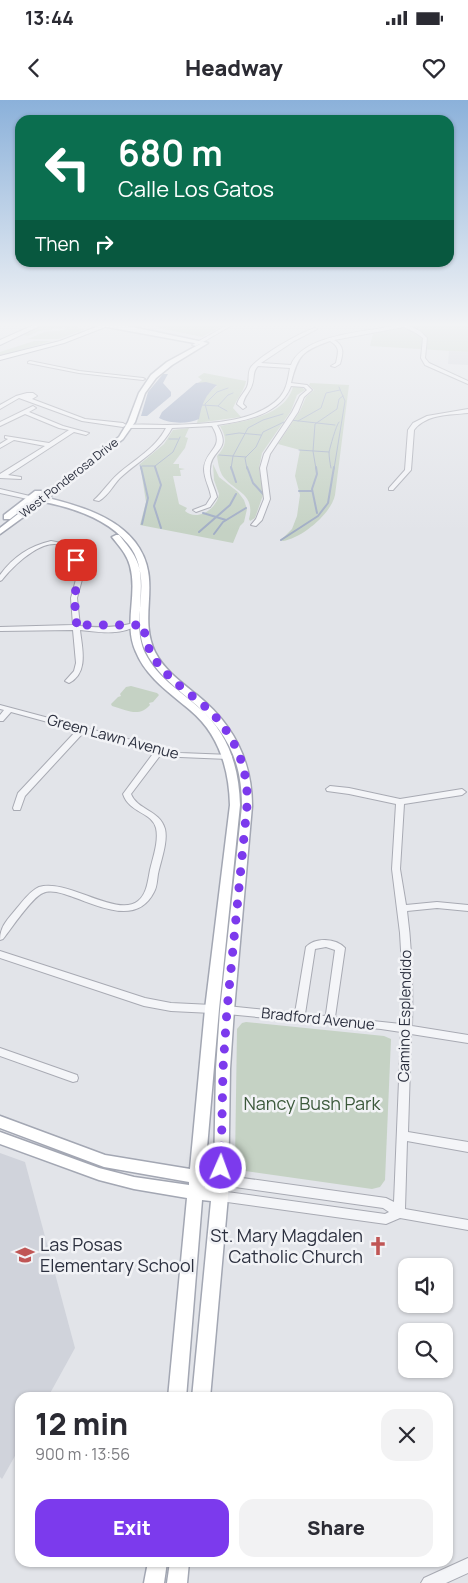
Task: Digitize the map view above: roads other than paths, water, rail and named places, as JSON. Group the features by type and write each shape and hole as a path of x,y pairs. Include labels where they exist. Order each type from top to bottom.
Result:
{"main road":[{"name":"West Ponderosa Drive","path":"128,424 134,393"},
{"name":"West Ponderosa Drive","path":"0,522 35,499 128,424 141,393"},
{"name":"West Ponderosa Drive","path":"0,532 35,499"},
{"path":"35,499 68,510 92,521 112,534 127,549 137,573 139,625 148,645 160,666 216,717 228,733 234,757 246,777 247,796 223,1069 220,1188 202,1392"},
{"path":"178,1392 212,1009 235,805 234,757"},
{"path":"0,1122 104,1161 138,1168 196,1185"},
{"path":"0,1138 99,1174 134,1183 196,1185 220,1188"},
{"path":"154,1583 157,1567"},
{"path":"177,1583 179,1567"}],"street":[{"path":"243,407 240,404 241,397 244,393"},
{"path":"24,398 84,420 168,426 214,424 248,417 267,409 282,398 284,393"},
{"path":"254,525 259,520 267,499 264,468 267,454 305,393"},
{"path":"0,409 24,398 28,394 82,417 128,424"},
{"path":"0,424 32,408"},
{"path":"24,412 86,433"},
{"path":"391,489 408,470 413,425 430,418 468,412"},
{"path":"196,510 208,506 214,497 208,480 207,466 222,441 220,433 214,424"},
{"path":"97,500 104,496 122,474 162,441 168,426"},
{"path":"1,476 73,430"},
{"path":"0,446 10,437 50,445"},
{"path":"1,476 19,478"},
{"path":"0,491 35,499"},
{"path":"0,579 10,567 33,548 49,544 60,544 68,547 80,569 80,579 74,598 80,663 78,671 70,681"},
{"path":"0,630 77,628 89,630 127,628 139,625"},
{"name":"Green Lawn Avenue","path":"0,707 190,757 234,757"},
{"path":"0,719 9,710"},
{"path":"17,808 21,795 82,729"},
{"path":"0,937 33,896 51,884 112,908 134,906 146,898 150,890 161,838 160,829 154,817 130,802 127,794 160,750"},
{"path":"330,789 349,791 400,802 462,792"},
{"name":"Camino Esplendido","path":"399,1213 408,960 396,869 400,802"},
{"path":"402,908 437,906 468,908"},
{"path":"299,1017 311,947 321,943 331,943 340,948 331,1014 328,1020"},
{"path":"0,954 144,1002 171,1007 212,1009"},
{"name":"Bradford Avenue","path":"227,1010 406,1029 468,1039"},
{"path":"0,1052 73,1078"},
{"path":"402,1136 439,1140 468,1148"},
{"path":"220,1188 386,1219 399,1213 468,1225"},
{"path":"429,1583 445,1579 468,1565"}],"water":[{"path":"148,393 171,393 171,396 147,416 141,416"},
{"path":"184,393 210,393 201,408 199,419 179,423 168,421 159,418 162,412"}],"waterway":[{"path":"205,405 216,393"},
{"path":"218,406 228,395 232,393"},
{"path":"298,421 321,408 326,393"},
{"path":"317,423 337,409 339,399 343,396"},
{"path":"334,469 345,401 343,396"},
{"path":"205,405 218,406"},
{"path":"205,405 209,419"},
{"path":"218,406 227,411"},
{"path":"245,434 248,428 263,420 283,414"},
{"path":"290,420 298,421"},
{"path":"298,421 317,423"},
{"path":"246,457 256,447 263,432 284,422"},
{"path":"329,452 339,422"},
{"path":"313,451 317,423"},
{"path":"317,423 335,425"},
{"path":"226,435 245,434"},
{"path":"233,456 245,434"},
{"path":"245,434 261,435"},
{"path":"155,466 173,452 180,437"},
{"path":"169,439 178,439"},
{"path":"299,450 313,451"},
{"path":"313,451 329,452"},
{"path":"313,451 316,469"},
{"path":"329,452 331,468"},
{"path":"219,455 233,456"},
{"path":"231,468 233,456"},
{"path":"233,456 246,457"},
{"path":"246,457 247,469"},
{"path":"140,465 141,469"},
{"path":"142,466 155,466"},
{"path":"141,467 148,498 142,524"},
{"path":"155,467 161,485 154,506 161,528"},
{"path":"247,467 253,483 263,494"},
{"path":"316,467 317,474 312,489 317,513"},
{"path":"281,540 318,516 328,503 334,467"},
{"path":"231,468 236,482"},
{"path":"299,491 312,491"},
{"path":"216,517 230,505 236,494"},
{"path":"214,534 223,522 246,508"},
{"path":"203,513 216,517"},
{"path":"199,532 216,517"},
{"path":"216,517 226,520"}],"place":[{"name":"St. Mary Magdalen Catholic Church","path":"378,1246"},
{"name":"Las Posas Elementary School","path":"25,1255"}],"park label":[{"name":"Nancy Bush Park","path":"312,1104"}]}
